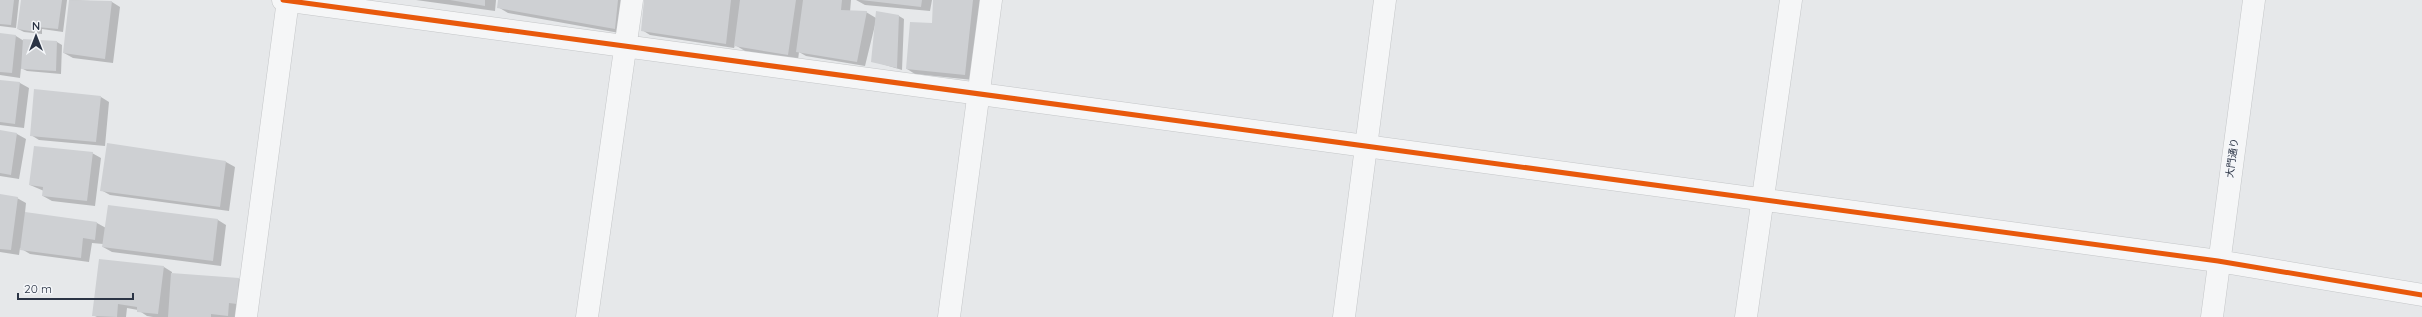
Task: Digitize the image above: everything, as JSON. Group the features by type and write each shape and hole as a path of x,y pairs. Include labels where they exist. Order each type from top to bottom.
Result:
{"street":[{"path":"246,317 286,0 2218,261 2422,295"},
{"path":"587,317 632,0"},
{"path":"949,317 991,0"},
{"path":"1344,317 1385,0"},
{"path":"1746,317 1761,200 1791,0"},
{"name":"大門通り","path":"2212,317 2218,261 2254,0"}],"building":[{"path":"0,0 14,0 11,25 0,24"},
{"path":"21,0 62,0 58,29 37,27 36,32 17,29"},
{"path":"69,0 112,1 105,59 63,53"},
{"path":"450,0 485,0 485,6"},
{"path":"498,0 618,0 615,29 497,8"},
{"path":"644,0 731,0 726,44 641,31"},
{"path":"740,0 796,0 788,55 734,46"},
{"path":"803,0 842,0 841,10 867,11 857,62 796,52"},
{"path":"861,0 922,0 921,7"},
{"path":"933,0 973,0 965,75 906,69 910,22 932,23"},
{"path":"876,11 899,15 897,68 871,62"},
{"path":"0,33 16,35 12,73 0,72"},
{"path":"23,39 57,41 56,71 21,69"},
{"path":"0,80 20,82 15,124 0,122"},
{"path":"34,89 101,96 96,142 30,136"},
{"path":"0,130 17,133 11,175 0,173"},
{"path":"107,143 226,161 220,207 100,191"},
{"path":"34,146 93,152 87,201 42,196 43,187 29,185"},
{"path":"0,194 18,197 11,250 0,249"},
{"path":"108,205 218,219 213,261 102,247"},
{"path":"25,212 97,222 95,240 83,238 81,258 20,250"},
{"path":"99,259 164,266 158,314 137,312 137,307 118,304 117,317 92,316"},
{"path":"171,273 239,278 237,304 229,303 228,316 211,314 211,317 168,317"}],"cycle path":[{"path":"283,0 2218,261 2422,295"}]}
